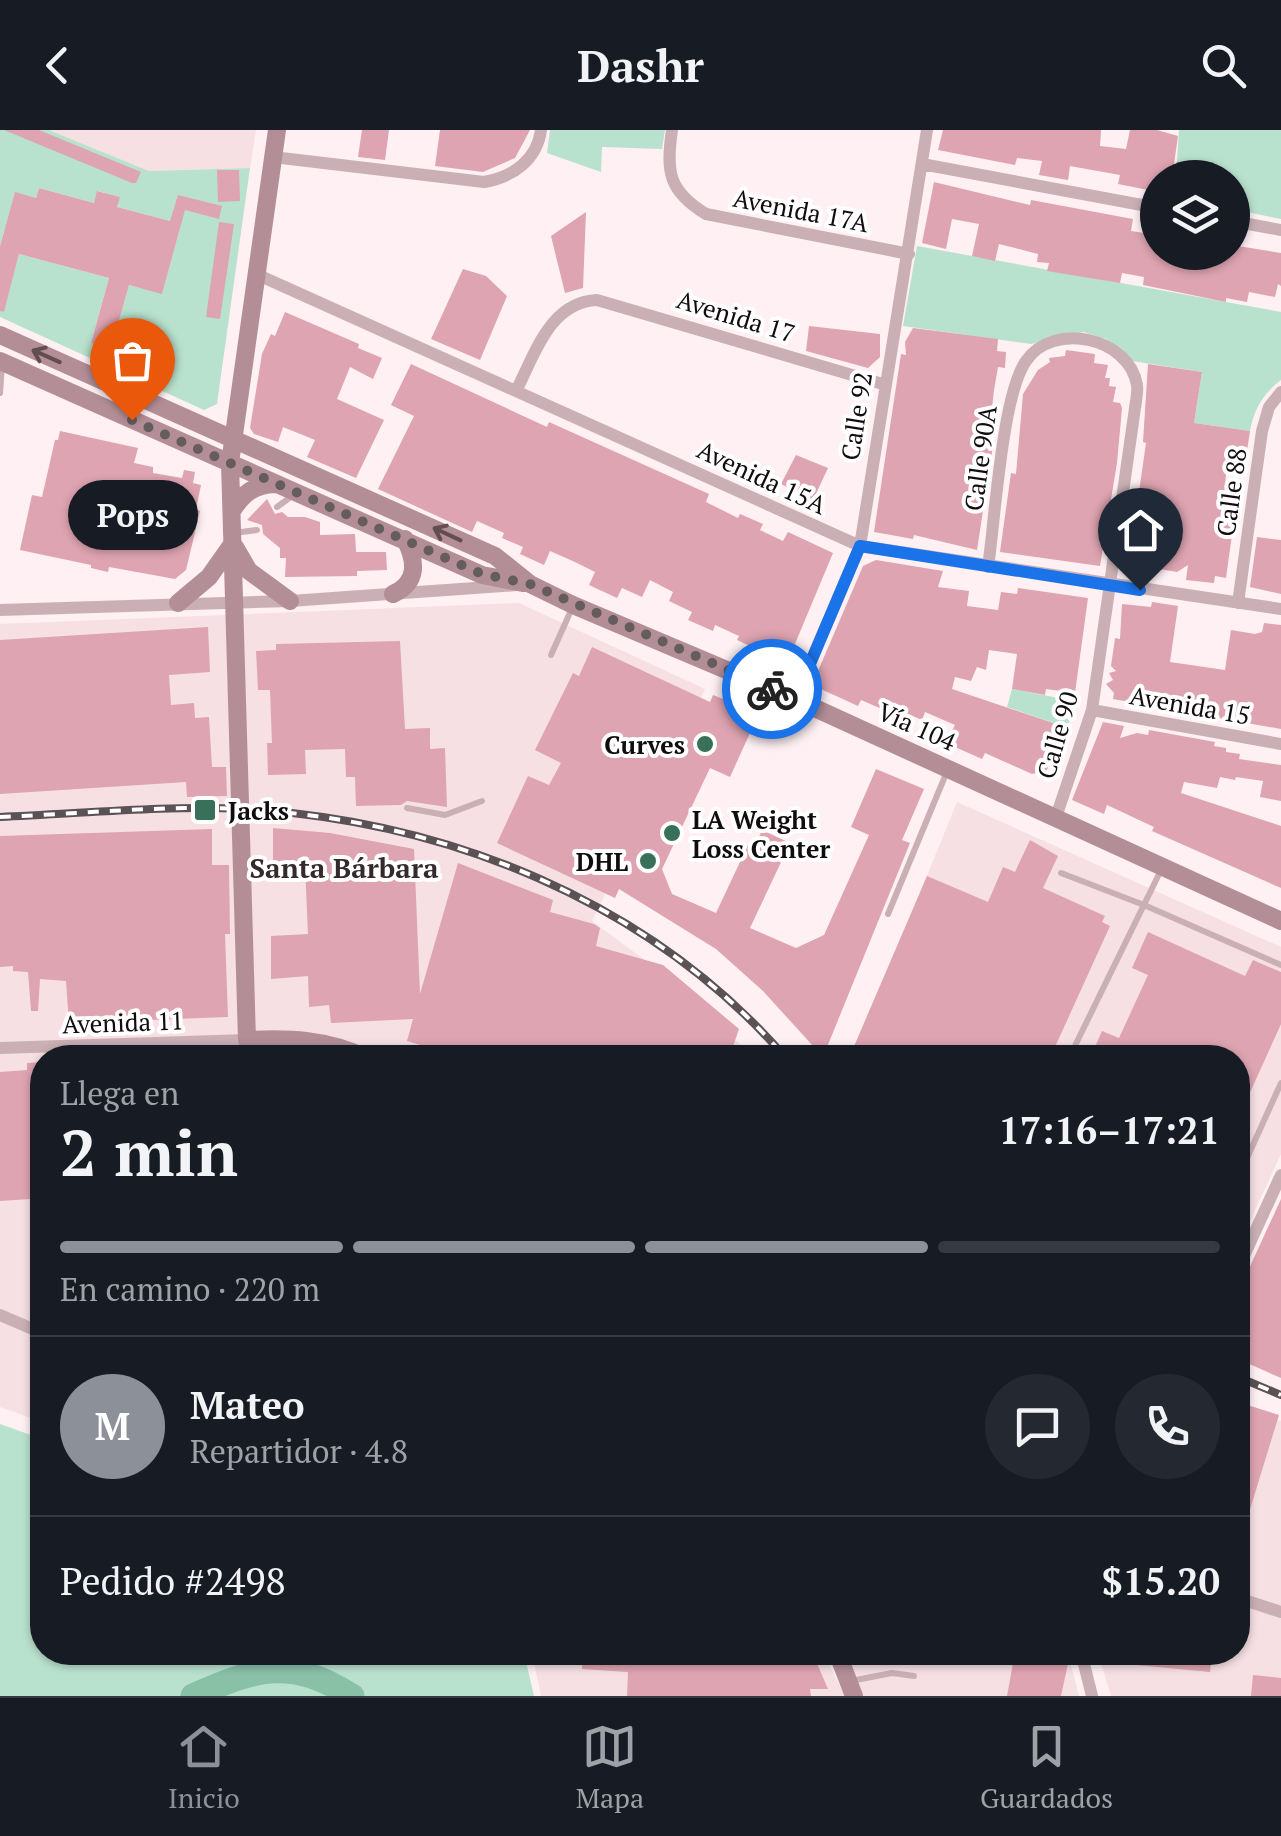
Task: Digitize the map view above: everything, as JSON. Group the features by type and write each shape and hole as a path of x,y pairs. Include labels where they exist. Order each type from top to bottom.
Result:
{"main road":[{"path":"277,130 230,464 247,1040 291,1038 332,1045"},
{"name":"Vía 104","path":"0,335 494,556 530,584 573,605 795,699 1281,921"},
{"name":"Vía 104","path":"1,361 482,574 530,584"},
{"path":"232,511 248,491 277,484"},
{"path":"233,538 249,572 290,601"},
{"path":"178,604 209,577 233,538"},
{"path":"393,594 404,589 414,572 414,560 405,538"}],"street":[{"path":"273,157 469,182 502,178 525,164 535,151 542,130"},
{"name":"Avenida 17A","path":"672,130 668,165 678,191 706,214 909,254"},
{"name":"Calle 92","path":"795,699 860,546 927,130"},
{"path":"922,164 1140,205"},
{"path":"1250,225 1281,230"},
{"name":"Avenida 15A","path":"256,274 860,546 1281,609"},
{"name":"Avenida 17","path":"517,389 550,326 572,305 589,300 616,303 886,385"},
{"name":"Calle 90A","path":"988,567 1012,394 1027,359 1049,342 1081,337"},
{"name":"Calle 90","path":"1056,817 1092,710 1137,384 1128,364 1111,347 1081,337"},
{"name":"Calle 88","path":"1238,603 1262,431 1269,407 1281,392"},
{"path":"10,605 290,601 530,584"},
{"name":"Avenida 15","path":"1092,710 1281,744"},
{"name":"Avenida 11","path":"93,1045 247,1040"},
{"name":"Avenida 11","path":"0,1048 30,1047"},
{"path":"1250,1243 1281,1175"},
{"path":"0,1315 30,1328"},
{"path":"1250,1602 1281,1612"},
{"path":"1084,1665 1092,1696"}],"lane":[{"path":"0,393 1,361"},
{"path":"277,507 296,492"},
{"path":"233,538 256,530"},
{"path":"550,654 573,605"},
{"path":"888,914 948,768"},
{"path":"406,808 444,815 482,801"},
{"path":"1075,1045 1163,867"},
{"path":"1061,873 1144,904 1281,964"},
{"path":"1250,1151 1281,1083"},
{"path":"852,1688 892,1673 914,1676"}],"shaded area":[{"path":"49,130 256,130 250,168 149,171"},
{"path":"519,603 705,689 592,921 665,975 741,1045 30,1045 30,1418 0,1407 0,624"},
{"path":"957,802 1281,947 1281,1154 1250,1221 1250,1045 858,1045"},
{"path":"1250,1408 1281,1421 1281,1696 1111,1696 1102,1665 1250,1665"},
{"path":"535,1665 829,1665 845,1696 541,1696"},
{"path":"850,1665 1071,1665 1079,1696 863,1696"}],"green space":[{"path":"0,130 49,130 149,171 250,168 217,404 204,410 0,317 0,298 7,299 19,254 109,278 91,343 111,348 129,285 162,293 181,224 117,207 119,197 98,191 94,203 39,188 36,198 15,193 0,246"},
{"path":"550,130 665,130 662,149 602,147 601,172 547,153"},
{"path":"1179,130 1281,130 1281,219 1250,213 1250,160 1177,160"},
{"path":"917,246 1281,312 1281,380 1260,402 1250,431 1194,423 1202,372 1132,361 1106,339 1083,332 1031,344 903,326"},
{"path":"1012,689 1074,701 1068,728 1007,707"},
{"path":"0,1424 30,1435 30,1665 527,1665 534,1696 0,1696"}],"building":[{"path":"4,130 39,130 141,172 136,183 132,183"},
{"path":"362,130 389,130 385,160 358,157"},
{"path":"440,130 530,130 515,158 483,172 435,166"},
{"path":"943,130 1101,130 1100,146 1126,149 1130,130 1157,130 1178,136 1175,160 1140,160 1140,188 1118,184 1120,175 1070,166 1068,180 1039,175 1042,161 1017,158 1015,165 938,150"},
{"path":"217,170 239,170 240,201 218,202"},
{"path":"934,182 1030,205 1031,200 1133,219 1131,231 1140,232 1140,270 1250,270 1250,248 1281,253 1281,286 1278,284 1275,297 1249,292 1247,302 1226,298 1226,302 1143,285 1144,277 1122,273 1120,283 1047,271 1049,263 1037,262 1038,254 999,244 995,261 972,256 979,224 952,219 946,249 922,243"},
{"path":"39,188 94,203 97,191 120,197 117,207 170,221 178,195 222,206 219,219 185,210 162,294 129,285 111,349 91,343 109,278 19,254 4,312 0,311 0,246 15,192 36,198"},
{"path":"586,212 583,288 565,293 551,236"},
{"path":"219,222 234,224 220,319 206,317"},
{"path":"463,269 486,276 507,296 480,360 431,339"},
{"path":"285,312 382,358 373,379 350,367 337,399 384,420 356,478 307,457 315,440 283,427 278,442 254,434 250,428 262,354"},
{"path":"809,326 880,334 880,357 868,368 806,351"},
{"path":"913,328 998,339 997,351 1006,352 1005,368 998,367 994,390 988,444 993,445 977,550 914,535 913,539 874,532 901,354 906,355 905,342"},
{"path":"1066,350 1095,354 1094,363 1108,365 1105,378 1110,378 1109,386 1116,387 1113,402 1120,403 1122,408 1100,566 1000,552 1011,473 1016,474 1023,394 1038,370 1050,362 1049,358 1065,356"},
{"path":"411,364 547,427 549,422 709,494 706,502 738,518 740,514 763,524 760,530 783,541 788,532 833,553 787,663 715,625 713,631 688,620 692,612 669,601 673,592 650,580 642,597 622,588 617,598 589,585 595,572 575,562 550,551 544,565 520,554 523,547 502,538 504,533 477,521 472,532 378,489 414,416 391,405"},
{"path":"1148,364 1202,372 1194,423 1250,431 1246,457 1237,456 1236,466 1227,465 1223,504 1236,506 1226,578 1215,576 1214,583 1186,580 1188,565 1177,572 1148,567 1147,575 1126,570 1135,491 1139,492 1146,443 1143,442"},
{"path":"60,431 138,448 134,463 153,467 153,473 182,478 184,470 195,472 193,483 201,485 196,509 200,511 186,570 175,579 109,567 108,572 20,550 32,495 42,497"},
{"path":"796,455 828,468 813,500 781,484"},
{"path":"267,499 275,514 282,512 288,517 320,522 320,535 355,534 356,552 386,552 387,570 357,571 357,576 285,577 286,558 280,558 280,548 263,534 262,525 247,520"},
{"path":"1257,537 1281,540 1281,594 1250,587"},
{"path":"876,560 943,571 938,587 969,591 967,606 998,610 1001,592 1017,594 1018,588 1088,598 1075,693 1046,689 1045,695 1012,689 1017,654 989,650 986,670 977,667 971,681 955,677 952,689 1062,726 1047,770 1032,774 985,753 982,759 946,743 955,725 925,712 922,720 899,710 896,715 861,700 858,706 812,685 863,566"},
{"path":"1152,602 1178,606 1170,662 1225,670 1231,630 1255,634 1262,632 1264,623 1281,625 1281,729 1113,699 1114,693 1106,684 1113,680 1109,673 1116,671 1111,666 1115,638 1120,639 1122,604 1151,607"},
{"path":"208,627 210,672 169,675 171,705 194,703 195,718 209,717 212,767 226,767 227,796 187,797 186,782 0,794 0,640"},
{"path":"400,641 405,729 430,728 430,749 445,748 447,807 407,801 401,805 356,806 355,777 346,777 345,749 305,750 306,774 268,775 267,743 272,743 270,690 258,690 256,651 276,650 276,644"},
{"path":"592,647 710,702 713,695 759,713 730,777 710,768 662,869 672,894 716,913 748,845 754,848 762,830 790,843 750,928 796,948 824,935 869,835 851,827 876,769 924,789 902,840 910,843 828,1045 812,1045 763,991 716,949 619,889 615,898 497,843 528,776 549,785 561,763 535,750 573,673 579,676"},
{"path":"1103,722 1124,726 1120,738 1137,733 1148,735 1149,730 1215,742 1214,746 1226,748 1226,752 1240,754 1239,759 1281,765 1281,801 1260,797 1263,781 1236,777 1220,777 1217,788 1184,782 1181,793 1281,826 1281,888 1152,831 1154,827 1107,805 1104,814 1072,800"},
{"path":"273,828 330,833 414,849 420,994 458,863 553,900 550,912 594,924 600,928 596,946 663,965 739,1029 733,1045 420,1045 407,1041 413,1019 331,1023 329,1005 309,1007 308,976 271,979 271,936 308,934 305,866 273,866"},
{"path":"212,829 212,865 229,865 230,934 225,934 228,1017 69,1023 66,981 40,979 38,1011 31,1011 28,972 13,971 13,966 0,967 0,836"},
{"path":"1030,840 1058,856 1043,888 1105,916 1102,922 1110,926 1056,1045 855,1045 927,876 988,902 1003,867 1015,872"},
{"path":"1148,932 1245,976 1253,960 1281,972 1281,1024 1250,1092 1250,1045 1096,1045 1102,1031 1119,1038 1148,975 1132,968"},
{"path":"30,1063 30,1199 0,1201 0,1072 27,1070"},
{"path":"1281,1199 1281,1378 1250,1364 1250,1266"},
{"path":"1250,1406 1279,1415 1250,1509"},
{"path":"582,1665 818,1665 828,1689 810,1689 811,1696 627,1696 628,1672 582,1669"},
{"path":"1013,1665 1068,1665 1061,1696 1007,1696"},
{"path":"1136,1665 1211,1665 1210,1672"},
{"path":"1253,1675 1281,1678 1281,1696 1251,1696"}],"waterway":[{"path":"193,1696 255,1673 273,1671 310,1676 352,1696"}],"railway":[{"path":"0,817 242,809 318,816 394,830 468,851 540,879 608,913 672,954 732,1003 773,1045"},
{"path":"1250,1382 1281,1395"}],"way so far":[{"path":"132,420 482,574 530,584 772,689"}],"place":[{"name":"Pops","path":"132,420"},
{"name":"Curves","path":"705,744"},
{"name":"Jacks","path":"205,810"},
{"name":"LA Weight Loss Center","path":"672,833"},
{"name":"DHL","path":"648,861"}],"district":[{"name":"Santa Bárbara","path":"344,867"}],"route":[{"path":"772,689 795,699 860,546 1140,590"}]}
